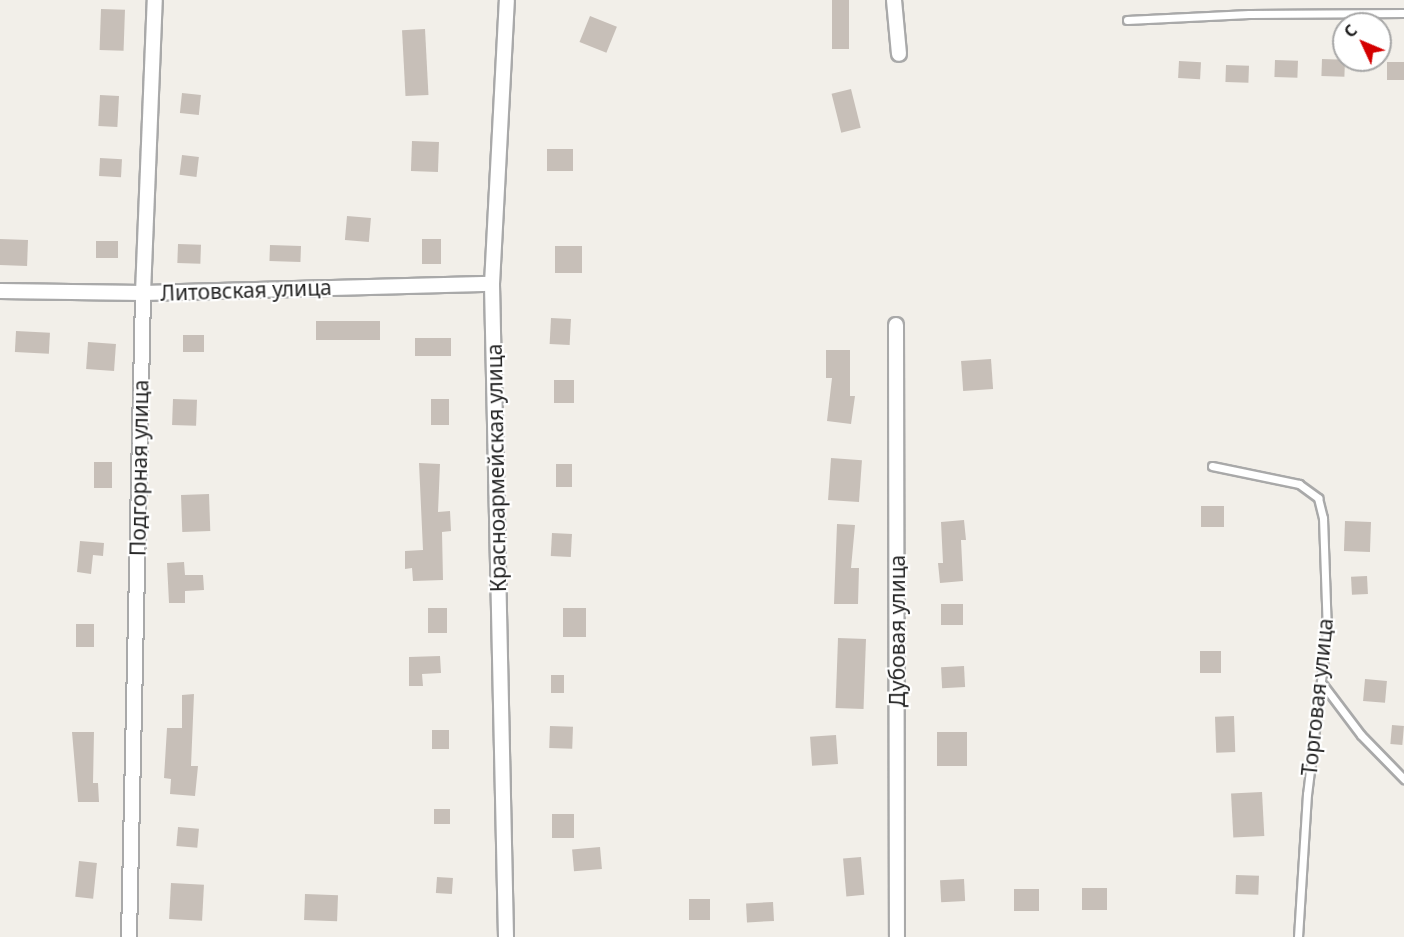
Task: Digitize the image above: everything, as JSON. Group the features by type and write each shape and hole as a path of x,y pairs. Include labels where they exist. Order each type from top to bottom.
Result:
{"street":[{"name":"Подгорная улица","path":"129,937 143,293 155,0"},
{"name":"Красноармейская улица","path":"506,937 492,284 507,0"},
{"path":"894,0 899,54"},
{"name":"Литовская улица","path":"0,291 143,293 492,284"},
{"name":"Дубовая улица","path":"896,325 897,937"}],"lane":[{"path":"1127,20 1249,14 1404,13"},
{"name":"Торговая улица","path":"1212,466 1299,484 1318,498 1323,518 1327,632 1307,794 1298,937"},
{"path":"1321,682 1361,735 1404,779"}],"building":[{"path":"832,0 849,0 849,49 832,49"},
{"path":"101,9 125,10 124,51 100,50"},
{"path":"590,16 617,27 606,53 580,42"},
{"path":"425,29 428,95 405,96 402,30"},
{"path":"1322,59 1332,59 1332,72 1345,72 1344,77 1321,76"},
{"path":"1275,60 1298,61 1297,78 1274,77"},
{"path":"1179,61 1201,62 1200,79 1178,78"},
{"path":"1392,62 1404,62 1404,80 1387,80 1387,72 1392,72"},
{"path":"1226,65 1249,66 1248,83 1225,82"},
{"path":"851,89 861,128 841,133 832,94"},
{"path":"182,93 201,95 199,115 180,113"},
{"path":"100,95 119,96 117,127 98,126"},
{"path":"412,141 439,142 438,172 411,171"},
{"path":"547,149 573,149 573,171 547,171"},
{"path":"182,155 199,157 196,177 180,175"},
{"path":"100,158 122,159 121,177 99,176"},
{"path":"347,216 371,218 369,242 345,240"},
{"path":"0,239 28,240 27,266 0,265"},
{"path":"422,239 441,239 441,264 422,264"},
{"path":"96,241 118,241 118,258 96,258"},
{"path":"178,244 201,245 200,264 177,263"},
{"path":"270,245 301,246 300,262 269,261"},
{"path":"555,246 582,246 582,273 555,273"},
{"path":"551,318 571,319 570,345 550,344"},
{"path":"316,321 380,321 380,340 316,340"},
{"path":"16,331 50,333 49,354 15,352"},
{"path":"183,335 204,335 204,352 183,352"},
{"path":"415,338 451,338 451,356 415,356"},
{"path":"88,342 116,344 114,371 86,369"},
{"path":"826,350 850,350 850,396 855,396 851,424 827,421 832,378 826,378"},
{"path":"991,359 993,389 963,391 961,361"},
{"path":"554,380 574,380 574,403 554,403"},
{"path":"173,399 197,400 196,426 172,425"},
{"path":"431,399 449,399 449,425 431,425"},
{"path":"831,458 862,460 859,502 828,500"},
{"path":"94,462 112,462 112,488 94,488"},
{"path":"419,463 440,464 438,512 450,511 451,531 442,532 443,580 413,581 412,568 405,569 405,551 423,550"},
{"path":"556,464 572,464 572,487 556,487"},
{"path":"209,494 210,531 182,532 181,495"},
{"path":"1201,506 1224,506 1224,527 1201,527"},
{"path":"964,520 966,540 961,540 963,581 940,583 938,563 943,563 941,522"},
{"path":"1345,521 1371,522 1370,552 1344,551"},
{"path":"837,524 855,525 851,568 859,568 858,604 834,604"},
{"path":"552,533 572,534 571,557 551,556"},
{"path":"80,541 104,543 103,556 93,555 91,574 77,572"},
{"path":"184,562 185,575 203,575 204,590 185,591 185,603 169,603 167,563"},
{"path":"1367,576 1368,594 1352,595 1351,577"},
{"path":"941,604 963,604 963,625 941,625"},
{"path":"428,608 447,608 447,633 428,633"},
{"path":"563,608 586,608 586,637 563,637"},
{"path":"76,624 94,624 94,647 76,647"},
{"path":"838,638 866,639 864,709 836,708"},
{"path":"1200,651 1221,651 1221,673 1200,673"},
{"path":"440,656 441,673 422,674 423,686 409,686 409,657"},
{"path":"964,666 965,687 942,688 941,667"},
{"path":"551,675 564,675 564,693 551,693"},
{"path":"1365,679 1387,681 1385,703 1363,701"},
{"path":"194,694 191,766 198,766 195,796 170,794 171,779 164,778 167,728 182,728 182,695"},
{"path":"1234,716 1235,752 1216,753 1215,717"},
{"path":"1392,725 1404,726 1402,745 1390,744"},
{"path":"550,726 573,727 572,749 549,748"},
{"path":"432,730 449,730 449,749 432,749"},
{"path":"72,732 94,732 93,783 98,783 99,802 78,802"},
{"path":"937,732 967,732 967,766 937,766"},
{"path":"836,735 838,764 812,766 810,737"},
{"path":"1262,792 1264,836 1233,838 1231,794"},
{"path":"434,809 450,809 450,824 434,824"},
{"path":"552,814 574,814 574,838 552,838"},
{"path":"178,827 199,829 197,848 176,846"},
{"path":"600,847 602,869 574,871 572,849"},
{"path":"861,857 864,895 846,896 843,859"},
{"path":"79,861 97,863 93,899 75,897"},
{"path":"1236,875 1259,876 1258,895 1235,894"},
{"path":"437,877 453,878 452,894 436,893"},
{"path":"964,879 965,901 941,902 940,880"},
{"path":"171,883 204,885 202,921 169,919"},
{"path":"1082,888 1107,888 1107,910 1082,910"},
{"path":"1014,889 1039,889 1039,911 1014,911"},
{"path":"305,894 338,895 337,921 304,920"},
{"path":"689,899 710,899 710,920 689,920"},
{"path":"773,902 774,921 747,922 746,903"}]}
